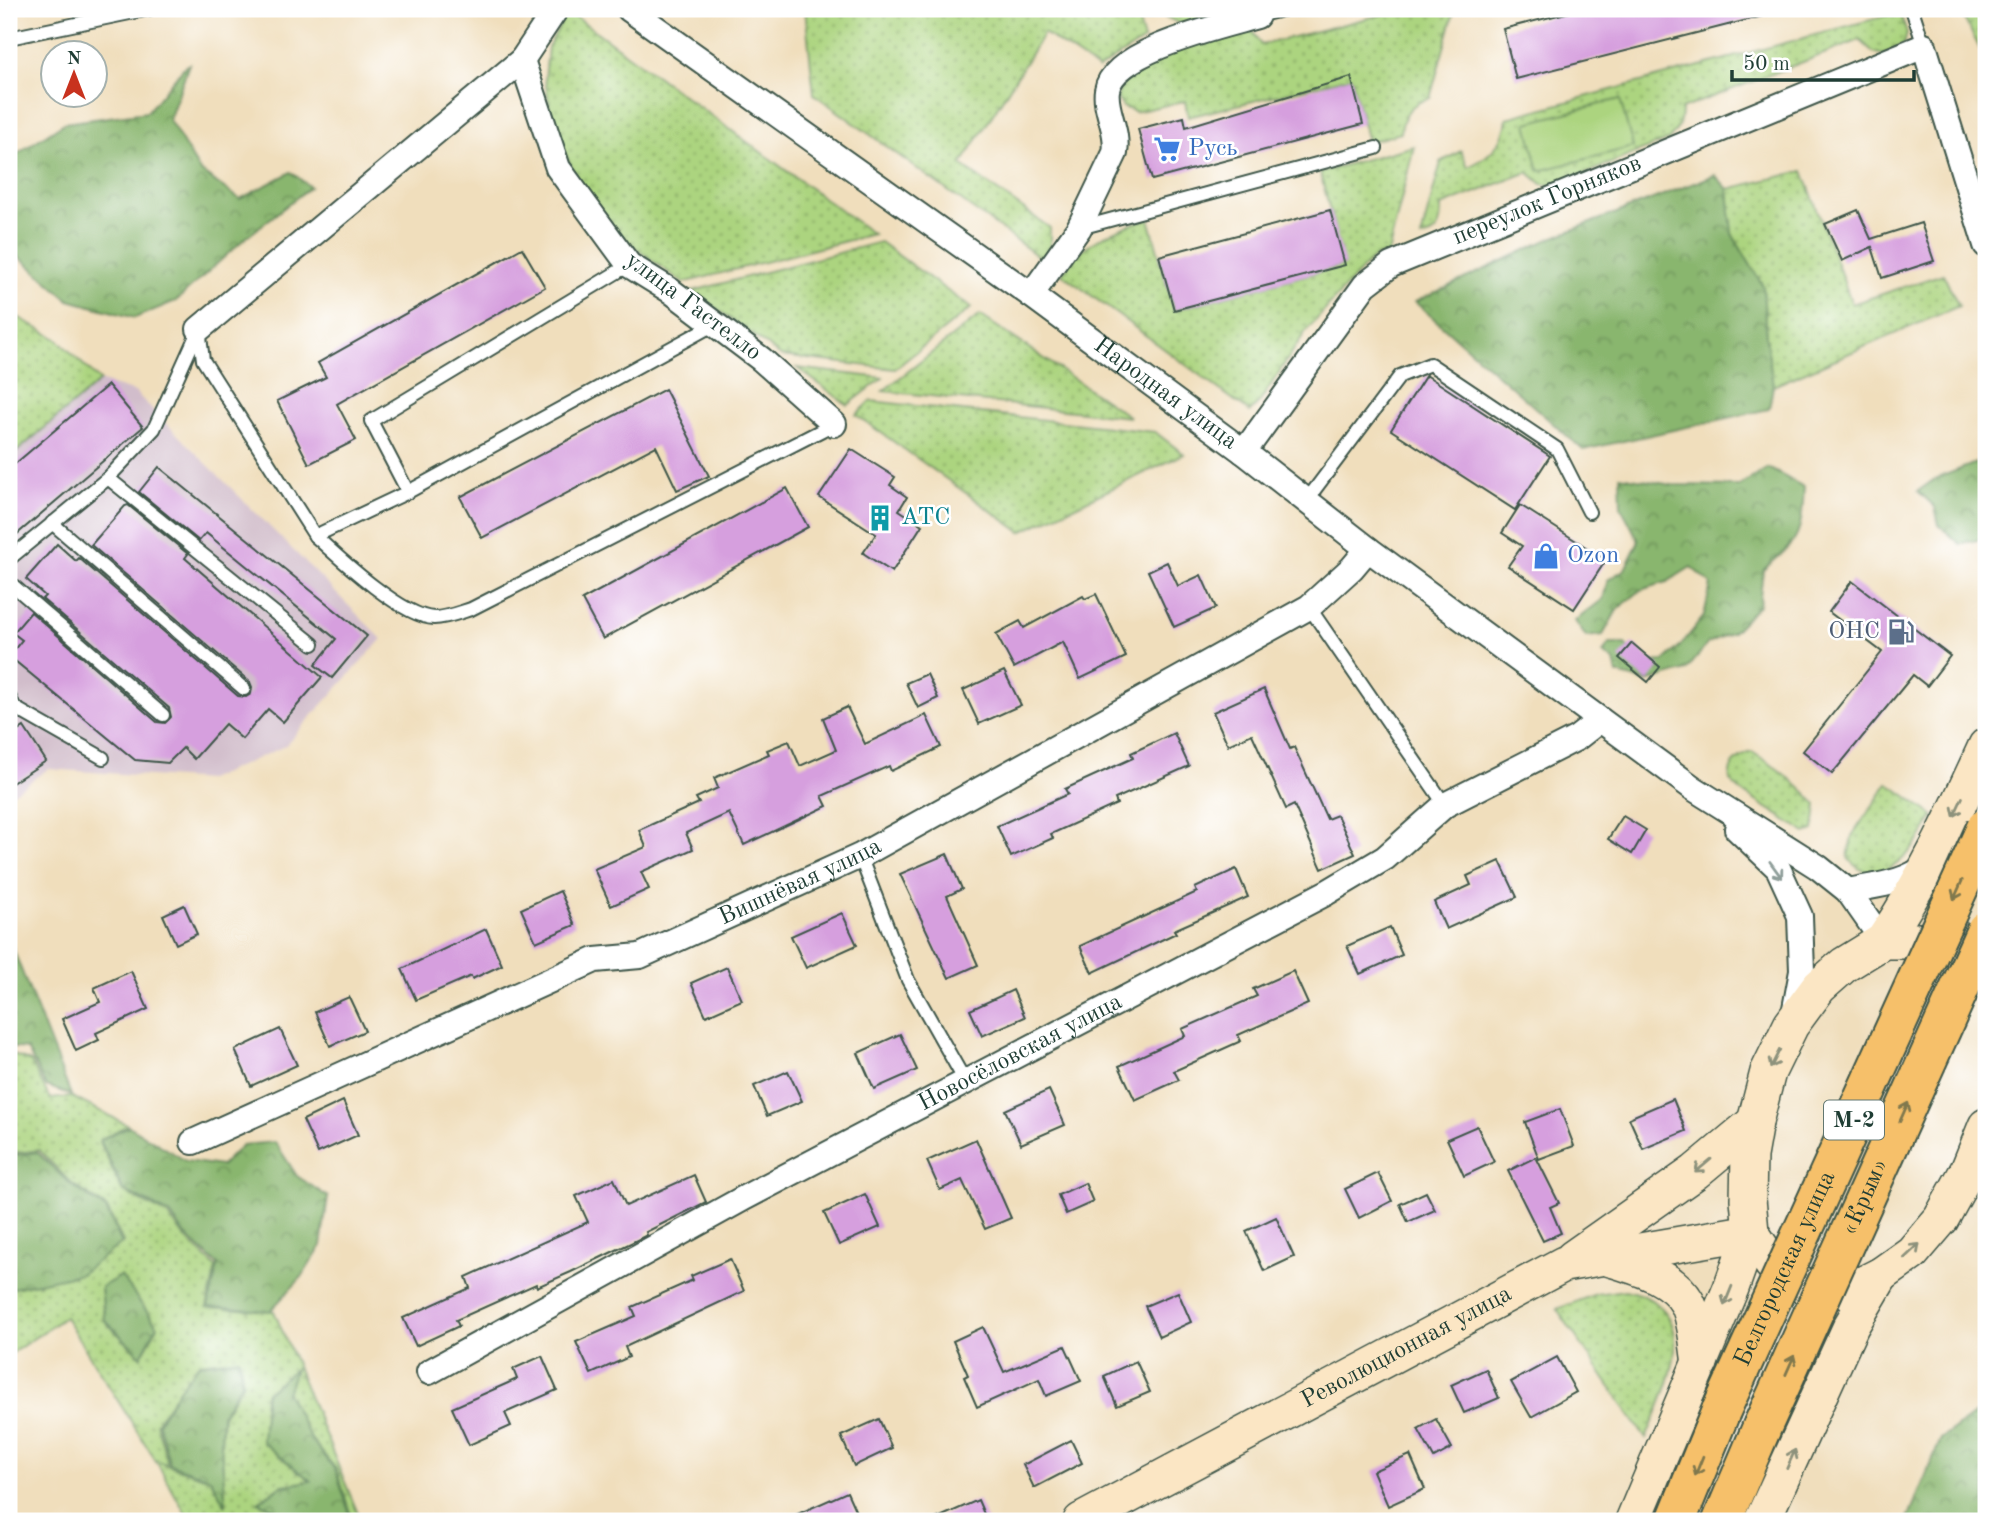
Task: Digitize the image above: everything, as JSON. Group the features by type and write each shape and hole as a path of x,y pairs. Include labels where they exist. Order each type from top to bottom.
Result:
{"main road":[{"path":"1633,1521 1731,1288 1751,1232 1748,1199 1749,1156 1768,1072 1791,1026 1819,987 1844,965 1883,940 1906,907 1933,860 1986,746"},
{"name":"Белгородская улица","path":"1676,1521 1721,1411 1986,828"},
{"name":"«Крым»","path":"1722,1521 1986,930"},
{"path":"1883,940 1933,941 1972,956 1986,971"},
{"path":"1564,1264 1695,1172 1755,1122"},
{"path":"1751,1232 1772,1264 1804,1286 1849,1291 1881,1275 1912,1253 1941,1219 1969,1168 1986,1126"},
{"name":"Революционная улица","path":"1081,1521 1564,1264 1751,1232"},
{"path":"1605,1257 1642,1268 1670,1284 1688,1303 1695,1329 1699,1363"},
{"path":"1762,1521 1851,1326 1881,1275"}],"street":[{"path":"199,329 522,60 556,9"},
{"name":"Народная улица","path":"629,9 1031,295 1693,788"},
{"path":"1031,295 1079,228 1115,153 1117,140 1107,93 1110,80 1134,60 1164,43 1256,12"},
{"path":"1924,46 1986,245"},
{"name":"переулок Горняков","path":"1244,452 1365,285 1391,265 1924,46"},
{"name":"улица Гастелло","path":"522,60 558,168 629,265 671,291 761,359 834,424"},
{"name":"Вишнёвая улица","path":"193,1142 595,960 640,956 860,856 1309,607 1352,568 1368,548"},
{"name":"Новосёловская улица","path":"429,1372 744,1198 1326,893 1385,859 1445,805 1577,738 1600,720"},
{"path":"1693,788 1818,867 1848,891 1883,940"},
{"path":"1693,788 1778,868 1800,916 1802,971 1791,1026"},
{"path":"1848,891 1900,881 1917,873 1933,860"}],"lane":[{"path":"9,38 149,9"},
{"path":"1256,12 1286,9"},
{"path":"1912,9 1924,46"},
{"path":"1079,228 1376,148"},
{"path":"408,492 371,421 629,265"},
{"path":"315,536 408,492 715,324"},
{"path":"9,559 108,478 154,429 199,329"},
{"path":"199,329 203,360 315,536 358,574 402,606 434,618 471,609 834,424"},
{"path":"1306,501 1399,376 1430,364 1557,449 1590,512"},
{"path":"108,478 313,644"},
{"path":"52,523 244,690"},
{"path":"9,582 163,715"},
{"path":"1309,607 1445,805"},
{"path":"9,696 12,710 103,758"},
{"path":"860,856 908,980 965,1082"}],"shaded area":[{"path":"100,381 135,392 382,639 285,746 208,780 48,769 9,796 9,458"}],"green space":[{"path":"805,9 1238,9 1184,26 1162,15 1139,22 1144,40 1098,69 1044,33 961,165 1050,228 1050,248 1042,259 814,94"},
{"path":"1404,9 1452,9 1454,12 1430,98 1409,110 1403,120 1401,133 1368,142 1351,77 1188,117 1185,101 1135,112 1123,107 1117,98 1124,82 1137,69 1153,58 1193,43 1251,29 1261,45"},
{"path":"1959,9 1986,9 1986,60"},
{"path":"568,11 873,234 683,283 618,235 576,178 552,123 545,79 548,47"},
{"path":"1900,12 1907,33 1904,44 1883,55 1873,52 1860,40 1681,109 1678,126 1668,140 1555,186 1542,184 1528,172 1441,206 1438,227 1433,234 1421,238 1441,162 1461,151 1468,167 1483,158 1500,141 1507,118"},
{"path":"189,64 169,120 200,171 240,199 291,172 310,187 242,241 176,301 135,318 69,300 16,254 9,253 9,159 64,123 147,112"},
{"path":"1620,99 1633,147 1539,171 1527,123"},
{"path":"1414,146 1388,254 1376,256 1365,266 1306,331 1259,403 1250,412 1062,274 1078,254 1100,238 1149,218 1174,310 1344,265 1320,172"},
{"path":"1803,171 1852,304 1943,274 1959,306 1773,386 1766,338 1763,286 1732,234 1728,189"},
{"path":"1715,175 1728,189 1732,234 1763,286 1766,338 1773,386 1769,409 1583,450 1415,302 1549,239"},
{"path":"880,242 971,308 895,369 781,356 693,291"},
{"path":"9,312 57,339 100,381 9,458"},
{"path":"980,315 1130,417 883,391"},
{"path":"797,368 883,378 848,405"},
{"path":"871,401 1155,432 1184,454 1021,532 856,415"},
{"path":"1986,459 1986,538 1960,544 1939,525 1935,507 1918,491 1935,479"},
{"path":"1768,468 1804,487 1802,516 1797,535 1785,551 1763,570 1759,605 1733,632 1708,643 1687,670 1647,682 1617,674 1614,661 1603,653 1609,644 1625,644 1640,663 1664,661 1704,616 1711,584 1691,567 1667,582 1641,590 1617,610 1603,635 1586,637 1575,621 1603,599 1608,580 1625,569 1639,541 1621,507 1620,476 1672,485 1739,486"},
{"path":"1752,752 1787,776 1817,805 1814,830 1806,833 1742,792 1730,781 1730,770 1735,762"},
{"path":"1888,783 1934,816 1918,841 1897,864 1885,871 1873,873 1860,869 1848,858 1852,836"},
{"path":"9,939 71,1095 46,1086 27,1049 9,1047"},
{"path":"9,1053 31,1062 50,1099 72,1097 128,1125 99,1140 122,1191 168,1215 186,1239 216,1267 207,1307 274,1311 361,1521 353,1521 336,1469 311,1439 287,1393 295,1369 265,1393 262,1442 311,1481 282,1485 258,1502 294,1518 288,1521 190,1521 156,1461 65,1317 9,1355 9,1289 80,1274 123,1242 107,1208 71,1183 39,1150 9,1154","holes":["121,1276 158,1326 141,1357 104,1320 101,1287","239,1358 243,1382 223,1416 221,1445 226,1506 210,1479 159,1462 168,1464 156,1423 199,1363"]},
{"path":"129,1126 186,1161 221,1166 242,1145 275,1142 297,1176 328,1197 321,1246 302,1277 270,1311 208,1307 218,1265 186,1236 170,1214 123,1190 100,1140"},
{"path":"37,1152 70,1184 106,1209 122,1243 80,1274 9,1289 9,1183 12,1179 9,1177 9,1156"},
{"path":"121,1276 157,1326 141,1356 105,1320 101,1287"},
{"path":"1625,1290 1651,1300 1667,1314 1674,1332 1675,1352 1671,1374 1646,1439 1557,1309 1596,1294"},
{"path":"238,1359 242,1382 222,1415 221,1446 226,1506 210,1478 170,1464 158,1423 179,1389 199,1364"},
{"path":"295,1369 287,1393 311,1439 336,1471 352,1521 296,1521 259,1502 282,1486 311,1481 262,1442 266,1393"},
{"path":"1986,1406 1986,1521 1907,1521 1941,1439"}],"building":[{"path":"1582,9 1762,9 1763,16 1516,79 1503,29"},
{"path":"1351,77 1363,124 1152,180 1138,129 1184,117 1186,127"},
{"path":"1330,210 1345,265 1174,310 1159,256"},
{"path":"1858,210 1871,239 1921,223 1934,261 1882,278 1872,247 1842,261 1825,224"},
{"path":"522,248 545,287 337,404 356,440 309,464 277,401 326,377 318,363"},
{"path":"1426,375 1550,456 1515,510 1391,430"},
{"path":"108,385 143,427 9,541 9,469"},
{"path":"665,389 709,476 677,490 656,446 482,538 460,497"},
{"name":"АТС","path":"851,449 895,477 890,485 907,497 899,510 922,525 892,572 863,553 876,534 819,497"},
{"path":"159,467 367,636 332,678 315,665 336,639 206,533 199,541 139,492"},
{"path":"787,488 808,527 603,639 582,600"},
{"path":"128,505 188,554 185,558 322,677 283,722 268,709 242,739 225,724 194,759 183,748 168,763 135,760 9,656 22,640 13,633 31,612 157,722 165,723 171,717 169,708 42,599 45,596 26,579 57,544 76,561 79,558 238,696 246,697 251,694 250,682 91,545"},
{"path":"1520,505 1606,560 1574,609 1508,566 1522,546 1502,533"},
{"path":"1167,562 1178,586 1201,575 1216,608 1174,627 1148,571"},
{"path":"1852,581 1950,656 1927,686 1913,675 1832,774 1803,751 1882,652 1829,612"},
{"path":"1096,594 1126,657 1080,679 1063,642 1014,668 996,634 1020,621 1024,628 1083,596 1085,599"},
{"path":"1632,643 1660,667 1648,682 1619,658"},
{"path":"1004,671 1021,705 979,724 963,690"},
{"path":"927,674 938,698 918,708 906,683"},
{"path":"1264,689 1290,749 1294,747 1327,819 1337,815 1355,854 1322,869 1294,805 1286,809 1252,734 1228,745 1213,712"},
{"path":"847,707 865,744 926,715 941,747 891,771 889,766 822,796 827,806 744,845 729,813 686,833 693,849 641,872 649,889 611,906 594,869 646,847 639,830 699,803 696,798 718,788 714,778 769,754 767,750 789,741 800,766 836,750 823,718"},
{"path":"24,727 46,761 9,785 9,737"},
{"path":"1174,733 1189,766 1115,799 1117,804 1051,834 1053,838 1011,857 997,826 1068,794 1065,789 1133,758 1131,753"},
{"path":"1623,816 1646,830 1632,854 1608,839"},
{"path":"947,854 962,889 947,896 978,965 949,978 900,874"},
{"path":"1500,861 1517,897 1446,929 1434,902 1471,885 1467,876"},
{"path":"1236,869 1248,897 1174,930 1176,933 1092,973 1080,946 1197,892 1195,888"},
{"path":"560,891 575,925 536,942 521,909"},
{"path":"184,905 197,934 176,944 163,915"},
{"path":"842,913 857,945 806,968 791,936"},
{"path":"1390,927 1402,955 1360,974 1347,946"},
{"path":"486,929 502,965 416,1000 402,969"},
{"path":"727,967 742,1000 706,1016 691,983"},
{"path":"131,971 148,1009 96,1033 99,1040 76,1051 62,1019 100,1002 94,988"},
{"path":"1293,971 1308,1004 1238,1035 1241,1041 1174,1071 1179,1080 1135,1100 1119,1066 1185,1036 1182,1029 1257,996 1253,989"},
{"path":"1013,990 1025,1017 982,1036 970,1010"},
{"path":"349,997 365,1031 330,1046 315,1012"},
{"path":"280,1029 297,1065 251,1086 235,1050"},
{"path":"900,1034 917,1070 874,1089 858,1053"},
{"path":"788,1071 802,1101 767,1116 754,1086"},
{"path":"1049,1090 1065,1125 1021,1144 1005,1110"},
{"path":"1673,1099 1686,1131 1643,1149 1629,1118"},
{"path":"343,1101 358,1135 318,1153 303,1120"},
{"path":"1560,1109 1574,1146 1539,1159 1525,1122"},
{"path":"1477,1126 1494,1162 1464,1176 1447,1139"},
{"path":"976,1139 1011,1218 985,1229 962,1180 940,1190 927,1161"},
{"path":"1536,1157 1559,1203 1550,1207 1561,1233 1543,1241 1508,1171"},
{"path":"1378,1173 1392,1201 1359,1218 1345,1189"},
{"path":"694,1175 706,1202 646,1232 647,1235 571,1272 537,1287 536,1284 456,1320 459,1326 416,1346 403,1318 470,1288 466,1277 588,1222 576,1196 614,1179 626,1206"},
{"path":"1085,1183 1093,1202 1066,1214 1058,1195"},
{"path":"1426,1192 1435,1210 1408,1222 1400,1204"},
{"path":"865,1194 880,1227 839,1245 824,1213"},
{"path":"1276,1217 1294,1257 1264,1271 1246,1231"},
{"path":"730,1259 744,1291 625,1347 629,1357 591,1374 576,1342 636,1316 632,1307 693,1280 691,1276"},
{"path":"1178,1292 1191,1322 1159,1337 1145,1306"},
{"path":"983,1327 1004,1372 1065,1346 1081,1381 1046,1396 1039,1379 977,1407 964,1377 968,1375 953,1341"},
{"path":"542,1356 557,1390 505,1413 511,1426 469,1445 452,1408 517,1379 513,1369"},
{"path":"1557,1357 1576,1392 1531,1417 1511,1382"},
{"path":"1136,1361 1150,1392 1117,1406 1104,1376"},
{"path":"1486,1369 1499,1398 1464,1413 1451,1385"},
{"path":"879,1419 892,1448 854,1466 841,1436"},
{"path":"1436,1419 1452,1448 1434,1458 1418,1429"},
{"path":"1071,1440 1082,1463 1034,1488 1023,1465"},
{"path":"1410,1455 1425,1489 1388,1506 1373,1471"},
{"path":"847,1492 860,1521 782,1521"},
{"path":"978,1500 987,1521 931,1521"}],"place":[{"name":"Русь","path":"1167,149"},
{"name":"АТС","path":"880,518"},
{"name":"Ozon","path":"1546,556"},
{"name":"OHC","path":"1901,632"}]}
